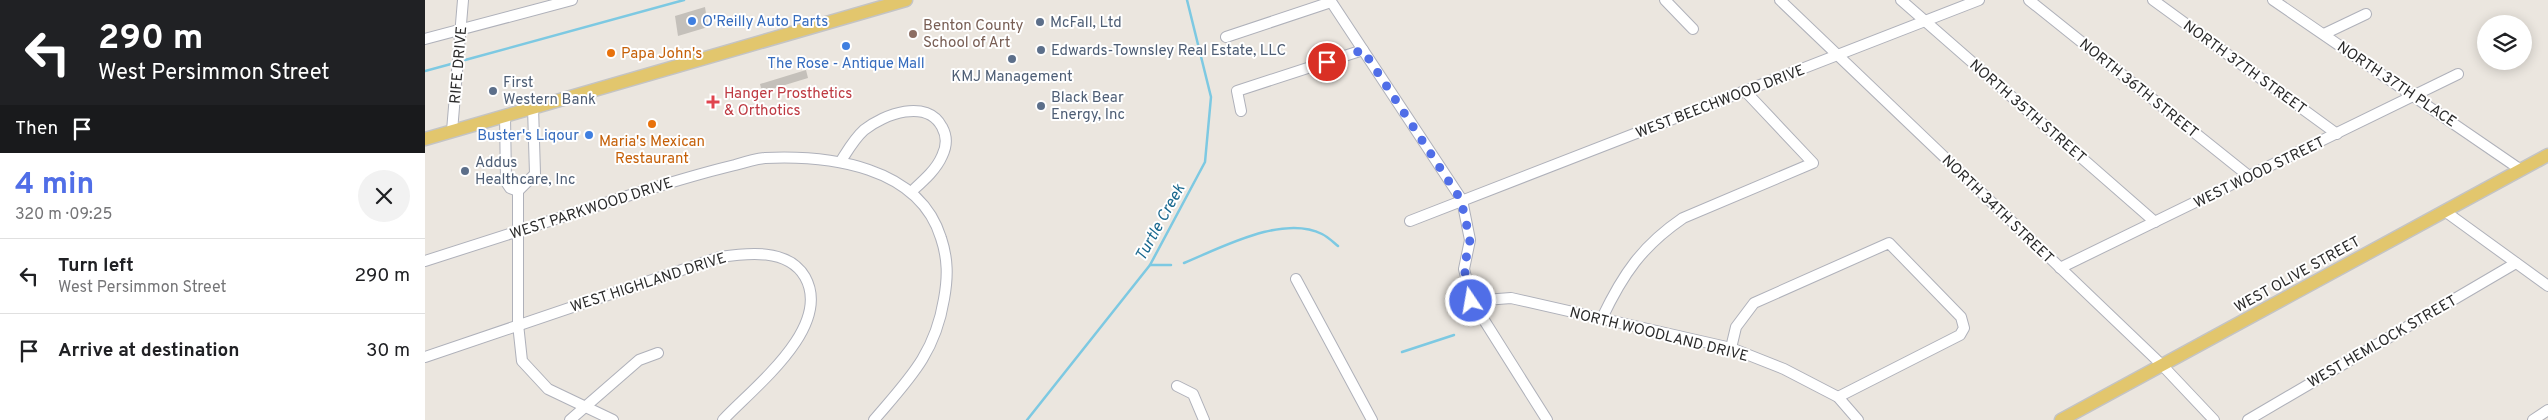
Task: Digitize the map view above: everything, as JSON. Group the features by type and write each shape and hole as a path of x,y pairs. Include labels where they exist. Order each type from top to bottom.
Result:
{"main road":[{"path":"425,139 906,0"},
{"name":"WEST OLIVE STREET","path":"2061,420 2548,155"}],"street":[{"name":"RIFE DRIVE","path":"452,131 463,0"},
{"path":"425,39 572,0"},
{"path":"1665,0 1693,29"},
{"name":"NORTH 34TH STREET","path":"1780,0 2162,365 2214,420"},
{"name":"NORTH 35TH STREET","path":"1901,0 2155,222"},
{"name":"WEST BEECHWOOD DRIVE","path":"1410,220 1746,92 1979,0"},
{"name":"NORTH 36TH STREET","path":"2029,0 2249,177"},
{"name":"NORTH 37TH STREET","path":"2153,0 2337,134"},
{"name":"NORTH 37TH PLACE","path":"2273,0 2521,170"},
{"path":"1226,37 1331,1 1461,200 1470,240 1464,268 1471,301 1547,420"},
{"path":"2324,34 2366,14"},
{"path":"1241,111 1237,91 1363,50"},
{"name":"WEST WOOD STREET","path":"2060,268 2458,74"},
{"path":"1601,318 1623,275 1645,246 1664,230 1683,218 1813,163 1746,92"},
{"path":"533,108 535,174 518,190 518,324 522,361 548,389 613,420"},
{"path":"841,161 857,138 879,120 910,110 926,112 936,117 942,125 946,147 940,162 913,191"},
{"path":"505,116 506,182 510,188 518,190"},
{"name":"WEST PARKWOOD DRIVE","path":"425,261 707,171 764,158 841,161 874,172 913,191 938,228 945,250 948,274 945,302 940,323 929,350 911,377 874,420"},
{"path":"2446,212 2548,286"},
{"path":"1731,348 1736,327 1754,303 1889,243 1961,317 1964,328 1960,335 1838,397"},
{"name":"WEST HIGHLAND DRIVE","path":"425,356 720,257 765,254 789,261 795,264 809,281 812,294 811,309 805,330 795,345 723,420"},
{"name":"WEST HEMLOCK STREET","path":"2248,420 2516,263"},
{"path":"1296,279 1372,420"},
{"name":"NORTH WOODLAND DRIVE","path":"1471,301 1511,298 1731,348 1784,369 1838,397 1857,420"},
{"path":"570,420 587,408 639,360 658,353"},
{"path":"1177,386 1193,394 1204,420"},
{"path":"2533,420 2548,410"}],"building":[{"name":"O'Reilly Auto Parts","path":"705,7 708,27 678,36 675,16"},
{"path":"806,70 808,78 762,92 760,84"}],"waterway":[{"path":"465,60 684,0"},
{"name":"Turtle Creek","path":"1150,265 1205,162 1211,97 1187,0"},
{"path":"425,71 451,64"},
{"path":"1184,263 1252,235 1289,228 1306,229 1322,234 1338,246"},
{"name":"Turtle Creek","path":"1027,420 1150,265"},
{"path":"1150,265 1171,265"},
{"path":"1402,352 1454,335"}],"place":[{"name":"O'Reilly Auto Parts","path":"692,21"},
{"name":"McFall, Ltd","path":"1040,22"},
{"name":"Benton County School of Art","path":"913,34"},
{"name":"The Rose - Antique Mall","path":"846,46"},
{"name":"Edwards-Townsley Real Estate, LLC","path":"1041,50"},
{"name":"Papa John's","path":"611,53"},
{"name":"KMJ Management","path":"1012,59"},
{"name":"First Western Bank","path":"493,91"},
{"name":"Hanger Prosthetics & Orthotics","path":"713,102"},
{"name":"Black Bear Energy, Inc","path":"1041,106"},
{"name":"Maria's Mexican Restaurant","path":"652,124"},
{"name":"Buster's Liqour","path":"589,135"},
{"name":"Addus Healthcare, Inc","path":"465,171"}],"route":[{"path":"1327,62 1363,50 1461,200 1470,240 1464,268 1471,301"}]}
